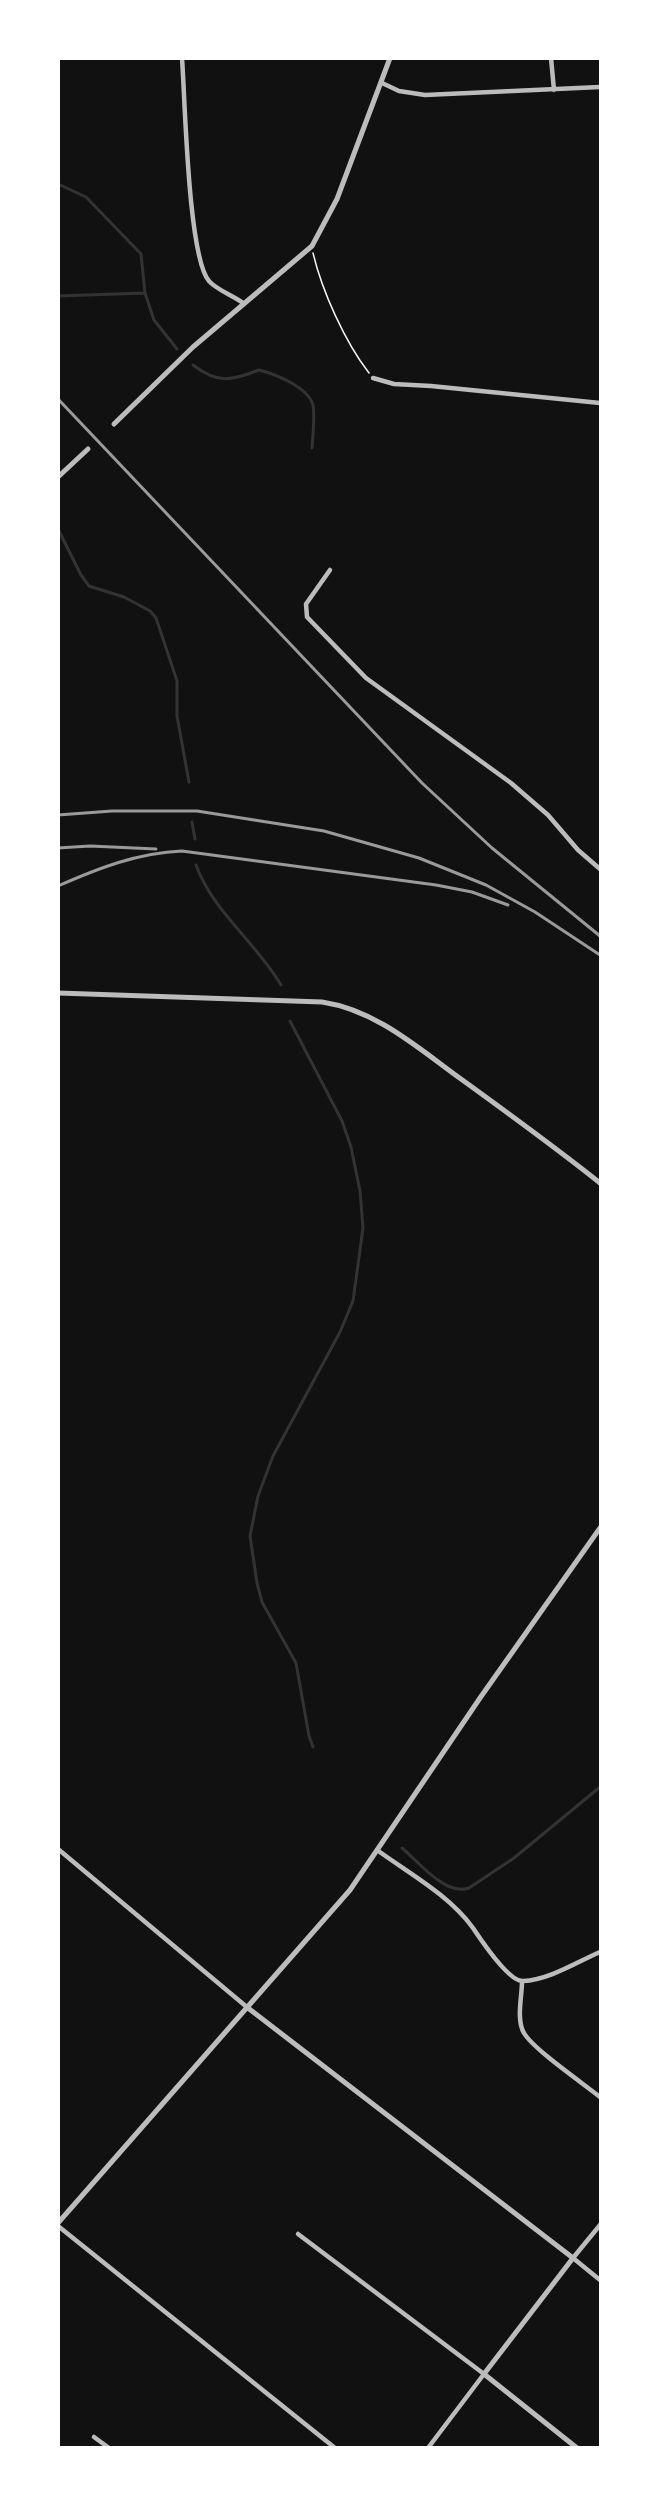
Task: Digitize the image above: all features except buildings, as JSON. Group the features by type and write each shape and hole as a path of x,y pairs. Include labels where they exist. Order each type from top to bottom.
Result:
{"street":[{"path":"182,58 192,211 201,266 210,283 243,303"},
{"path":"114,424 193,347 312,246 337,199 390,58"},
{"path":"551,58 554,90"},
{"path":"382,83 399,91 425,95 600,87"},
{"path":"374,378 394,384 600,403"},
{"path":"58,477 88,449"},
{"path":"330,570 306,604 307,617 366,678 511,783 548,815 578,850 600,869"},
{"path":"58,993 322,1002 357,1010 398,1034 543,1138 600,1183"},
{"path":"335,2448 58,2224 350,1890 600,1528"},
{"path":"58,1849 248,2008 600,2280"},
{"path":"376,1850 462,1913 499,1963 517,1980 522,1982 545,1976 600,1952"},
{"path":"522,1982 520,2020 523,2033 534,2045 600,2097"},
{"path":"428,2448 600,2225"},
{"path":"298,2234 484,2374 577,2448"},
{"path":"94,2437 109,2448"}],"path":[{"path":"312,246 323,285 333,308 361,362 374,378"}],"waterway":[{"path":"58,184 86,197 141,254 145,293 154,320 177,349"},
{"path":"58,296 145,293"},
{"path":"193,365 210,375 225,379 240,377 259,370 282,378 298,387 305,392 313,405 312,448"},
{"path":"58,529 89,586 124,597 150,611 156,618 177,681 177,716 189,782"},
{"path":"192,822 195,839"},
{"path":"196,865 213,898 271,969 281,985"},
{"path":"290,1021 342,1121 351,1147 360,1191 363,1228 353,1301 340,1332 273,1456 258,1496 250,1536 262,1602 296,1663 313,1747"},
{"path":"402,1848 442,1883 460,1889 469,1888 514,1858 600,1787"}],"railway":[{"path":"58,399 422,783 492,848 600,936"},
{"path":"58,815 112,811 197,811 324,831 419,858 486,885 535,912 600,955"},
{"path":"58,848 90,846 156,849"},
{"path":"58,886 118,862 165,852 182,851 436,885 472,892 508,905"}]}
